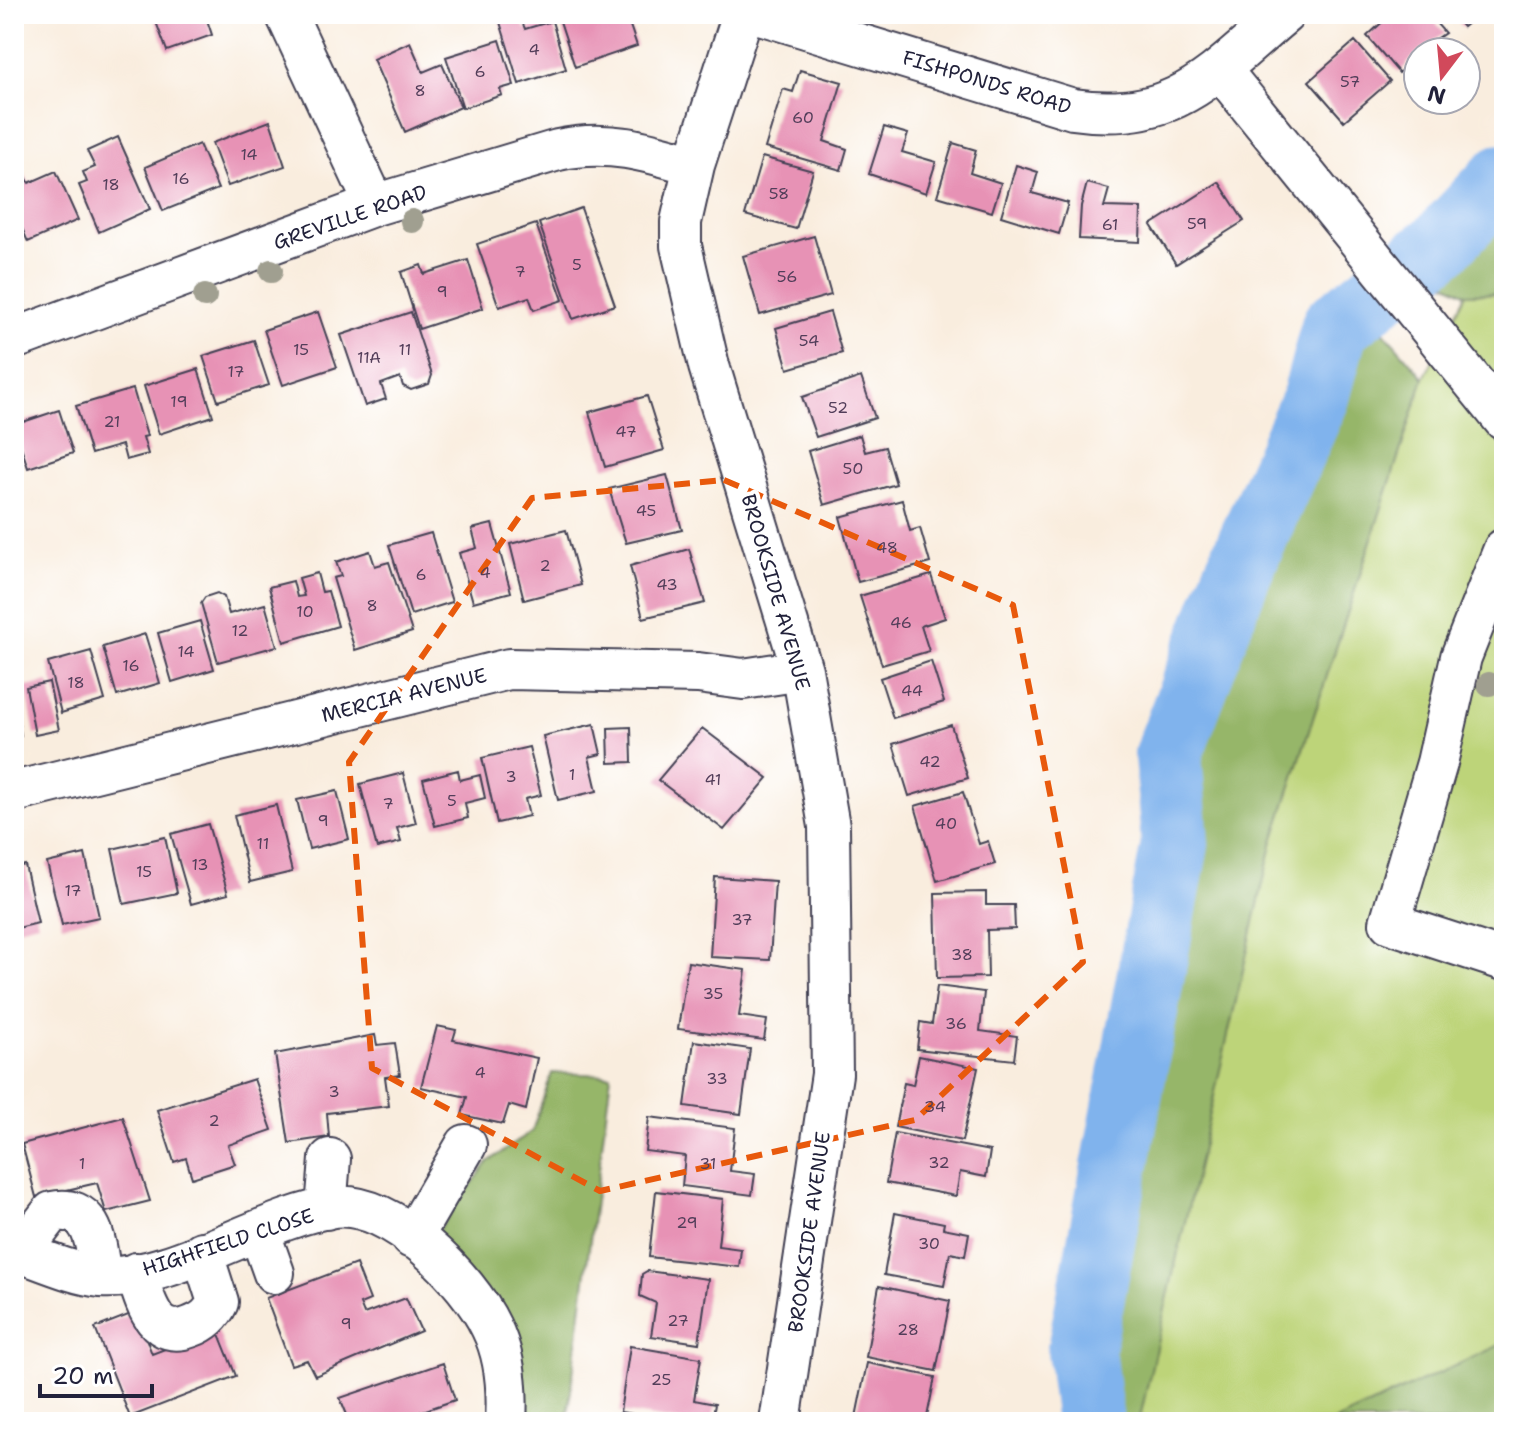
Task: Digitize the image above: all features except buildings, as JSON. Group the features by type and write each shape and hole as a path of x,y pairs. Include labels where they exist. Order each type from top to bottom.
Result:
{"street":[{"path":"286,14 375,205"},
{"name":"BROOKSIDE AVENUE","path":"743,14 694,165 681,222 684,268 709,366 802,670 829,826 832,1074 780,1422"},
{"name":"FISHPONDS ROAD","path":"760,14 1073,109 1095,112 1160,106 1183,97 1284,14"},
{"path":"1220,69 1504,420"},
{"name":"GREVILLE ROAD","path":"14,339 375,205 588,144 612,144 694,165"},
{"path":"1504,549 1461,657 1437,763 1390,923 1504,960"},
{"name":"MERCIA AVENUE","path":"14,792 509,669 698,673 743,679 802,670"},
{"path":"412,1238 466,1145"},
{"path":"326,1209 330,1159"},
{"name":"HIGHFIELD CLOSE","path":"118,1275 202,1252 326,1209 351,1207 370,1211 412,1238 462,1282 493,1329 506,1379 506,1422"},
{"path":"118,1275 18,1251 52,1212 75,1214 87,1219 118,1275 157,1323 168,1330 185,1329 212,1313 218,1302 202,1252"},
{"path":"259,1231 274,1273"}],"highlighted area":[{"path":"724,480 1013,605 1083,962 915,1120 600,1191 372,1068 349,762 532,498"}],"green space":[{"path":"1504,177 1504,293 1466,294 1413,265 1440,245"},
{"path":"1504,293 1504,1413 1438,1422 1169,1422 1139,1416 1272,844 1424,378 1466,294"},
{"path":"1361,305 1424,378 1272,844 1139,1422 1093,1422 1081,1350 1175,844 1164,755 1236,577 1316,397 1335,326"},
{"path":"552,1073 611,1075 567,1422 506,1422 506,1379 425,1248 488,1162 532,1131"},
{"path":"1504,1343 1504,1422 1333,1422"}],"waterway":[{"path":"1090,1422 1081,1350 1175,844 1168,755 1236,577 1316,397 1335,326 1440,245 1504,177"}]}
